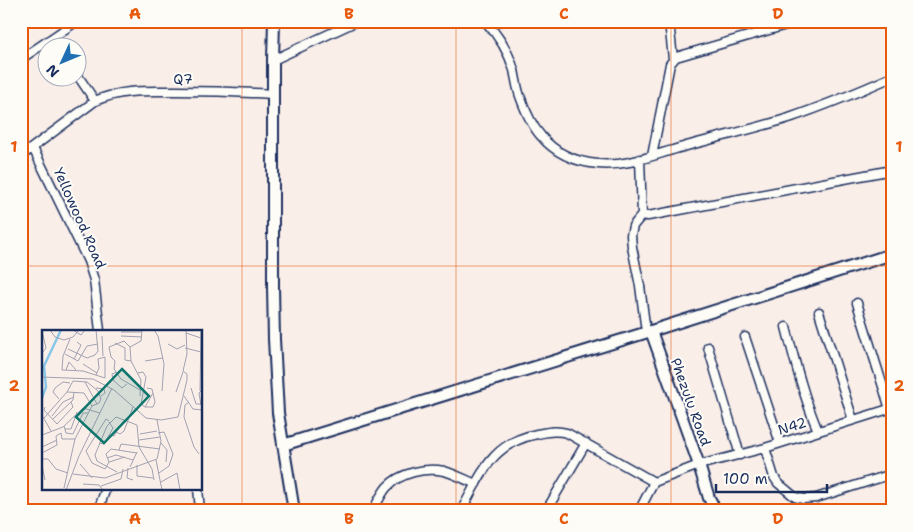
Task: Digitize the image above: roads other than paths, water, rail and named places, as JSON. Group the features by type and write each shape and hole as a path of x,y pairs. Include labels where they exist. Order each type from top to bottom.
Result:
{"street":[{"path":"53,38 77,21"},
{"path":"274,21 272,287 274,339 278,413 294,511"},
{"path":"273,60 357,21"},
{"path":"500,21 487,23 507,53 514,69 520,96 530,120 540,136 558,151 569,157 598,164 618,164 640,159 788,118 892,78"},
{"path":"669,21 673,59"},
{"path":"652,156 670,64 673,59 678,55 775,25 800,21"},
{"path":"21,59 38,48"},
{"path":"86,88 95,101"},
{"name":"Q7","path":"21,156 95,101 120,92 199,91 273,94"},
{"name":"Yellowood Road","path":"33,148 88,260 94,280 100,330"},
{"path":"640,159 642,215 633,226 631,235 649,332"},
{"path":"642,215 648,216 676,211 892,170"},
{"path":"283,445 649,332 892,254"},
{"path":"857,303 891,409"},
{"path":"818,312 853,420"},
{"path":"786,327 799,377 818,431"},
{"name":"Phezulu Road","path":"649,332 699,465 709,498 716,511"},
{"path":"745,337 780,443"},
{"path":"708,347 740,455"},
{"name":"N42","path":"654,482 699,465 765,448 891,409"},
{"path":"461,511 493,457 503,448 512,442 529,436 559,431 586,443 654,482 639,511"},
{"path":"546,511 586,443"},
{"path":"765,448 774,477 778,483 795,497 803,499 816,498 892,474"},
{"path":"373,511 386,488 394,481 405,475 420,471 444,471 476,484"},
{"path":"98,511 105,490"},
{"path":"198,490 200,511"}]}
